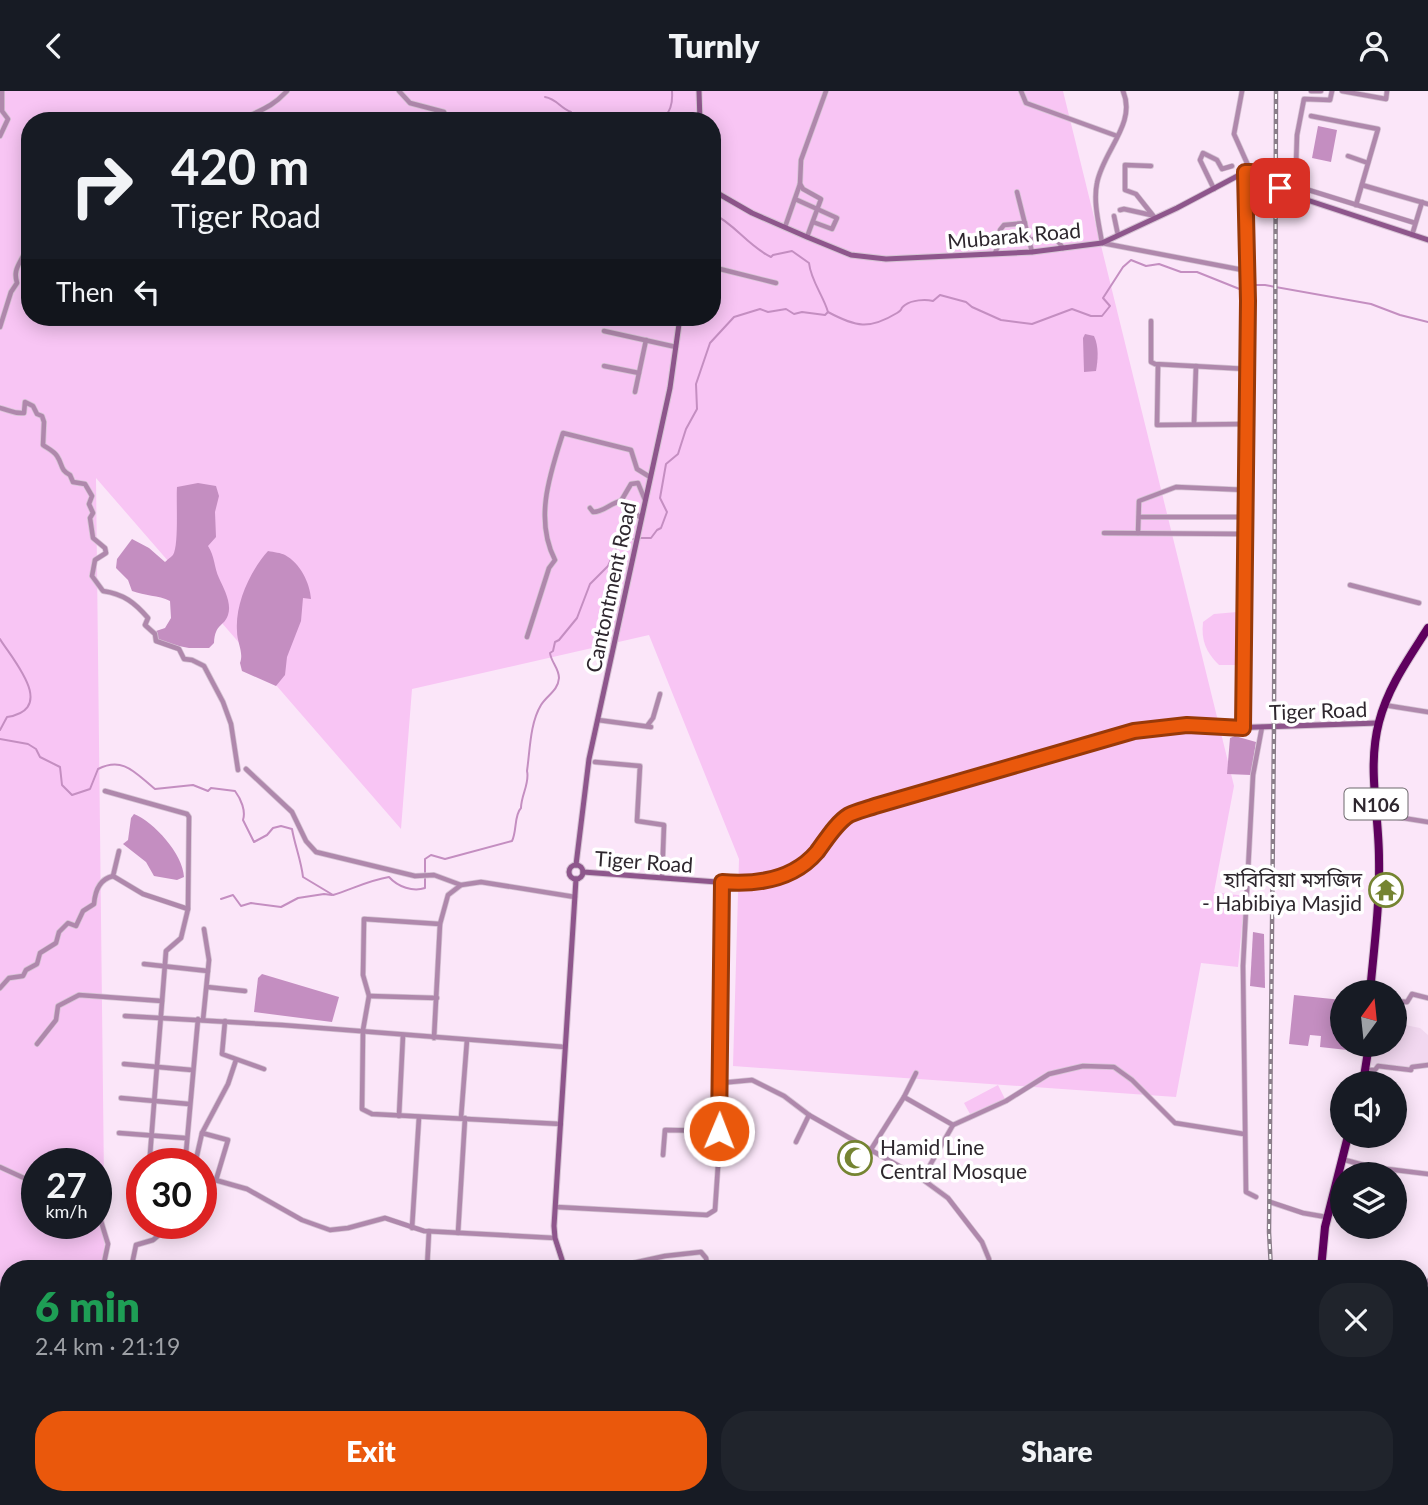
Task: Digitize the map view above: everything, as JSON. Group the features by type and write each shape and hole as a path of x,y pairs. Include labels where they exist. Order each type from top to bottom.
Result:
{"highway":[{"name":"N106","path":"1379,814 1372,776 1378,723 1402,668 1428,628"},
{"name":"N106","path":"1374,980 1379,862 1376,770 1379,743 1386,705 1428,636"},
{"path":"1366,1070 1367,1057"},
{"path":"1324,1260 1327,1217 1347,1148"},
{"path":"1324,1260 1348,1148"}],"street":[{"path":"0,136 8,119 2,111 2,91"},
{"path":"256,112 271,107 286,91"},
{"path":"399,91 410,103 444,112"},
{"path":"698,91 699,112"},
{"path":"785,227 800,184 802,160 826,91"},
{"path":"1021,91 1026,103 1117,136"},
{"path":"1123,91 1129,103 1126,119 1108,152 1097,182 1102,243 1248,271"},
{"path":"1241,91 1234,134 1248,172 1243,728"},
{"path":"1311,91 1321,91"},
{"path":"1295,196 1297,135 1304,99 1330,100 1332,91"},
{"path":"1342,91 1386,99 1387,91"},
{"path":"1311,116 1378,129 1356,205"},
{"path":"1214,189 1200,160 1203,153 1217,160 1223,169 1232,166"},
{"path":"1348,156 1368,163"},
{"path":"1152,166 1125,166 1125,190 1136,194 1153,216"},
{"path":"1248,172 1295,196 1428,240"},
{"name":"Mubarak Road","path":"721,195 785,227 851,255 886,259 1032,252 1102,243 1248,172"},
{"path":"1301,175 1299,187 1415,223"},
{"path":"800,184 803,189 821,199 807,237"},
{"path":"1362,185 1425,203 1412,235"},
{"path":"1017,191 1032,252"},
{"path":"795,199 837,218 832,229 813,222"},
{"path":"1120,210 1153,216"},
{"path":"1114,216 1118,235"},
{"path":"995,253 1000,242 1000,229 1004,225 1025,223"},
{"path":"1029,240 1054,236 1064,249"},
{"path":"0,327 10,292 17,283 15,275 21,260"},
{"path":"721,269 776,283"},
{"path":"1151,321 1151,362 1158,365 1247,369"},
{"name":"Cantontment Road","path":"576,865 589,759 670,389 678,326"},
{"path":"604,331 676,347"},
{"path":"635,392 646,340"},
{"path":"1158,365 1157,425 1247,424"},
{"path":"604,366 639,373"},
{"path":"1194,423 1196,366"},
{"path":"1,409 9,413 21,413 24,412 25,403 33,406 37,414 42,416 43,445 58,456 60,467 70,475 73,482 85,484 92,496 89,504 93,513 90,518 93,537 105,548 106,553 94,560 92,576 103,591 116,593 136,604 148,618 145,625 155,634 159,644 179,649 184,659 204,667 223,702 231,724 238,770"},
{"path":"527,637 549,568 555,560 544,526 546,497 563,433 631,450 637,469 650,477"},
{"path":"621,501 631,484 638,483 645,501"},
{"path":"1138,533 1139,501 1177,487 1246,490"},
{"path":"590,508 593,512 601,512 614,502 621,501 641,518"},
{"path":"1139,517 1246,517"},
{"path":"1104,533 1245,534"},
{"path":"1350,585 1419,603"},
{"path":"598,720 649,727 660,694"},
{"path":"1386,705 1428,712"},
{"name":"Tiger Road","path":"583,873 744,884 783,877 814,855 849,815 1134,731 1187,725 1243,728 1378,723"},
{"path":"1255,1197 1246,1192 1243,966 1253,775 1262,727"},
{"path":"595,762 640,766 637,821 664,825 662,878"},
{"path":"246,769 292,812 306,841 316,852 415,876 434,876 461,885 481,882 575,897"},
{"path":"105,791 187,814 189,817 188,909 181,938 166,951 150,1148"},
{"path":"1379,814 1428,822"},
{"path":"113,876 119,851"},
{"path":"576,865 583,873 576,879 571,877 569,872 571,867 576,865"},
{"path":"0,988 9,978 23,976 26,970 37,964 40,953 56,943 59,932 68,923 76,926 83,911 94,904 95,895 105,878 113,876 143,894 188,909"},
{"path":"562,1260 555,1238 556,1207 576,879"},
{"path":"556,1207 707,1215 715,1210 719,1131 722,882"},
{"path":"434,1038 440,924 448,895 461,885"},
{"path":"440,924 364,919 363,975 369,996 363,1032 362,1109 372,1115 561,1124"},
{"path":"187,1148 209,960 204,929"},
{"path":"144,964 208,971"},
{"path":"206,987 245,991"},
{"path":"1407,1002 1412,994 1428,998"},
{"path":"37,1044 56,1020 58,1006 79,995 162,1000"},
{"path":"369,996 436,998"},
{"path":"125,1016 565,1047"},
{"path":"225,1021 222,1054 264,1069"},
{"path":"399,1116 403,1035"},
{"path":"458,1233 467,1040"},
{"path":"198,1148 202,1132 228,1084 236,1060"},
{"path":"124,1064 192,1070"},
{"path":"922,1179 953,1125 1006,1101 1049,1074 1095,1065 1114,1067 1132,1080 1175,1123 1244,1134"},
{"path":"1366,1070 1375,1070 1378,1066 1411,1070 1412,1067 1428,1065"},
{"path":"870,1151 916,1073"},
{"path":"719,1083 752,1080 784,1096 809,1115 922,1179 948,1198 982,1242 989,1260"},
{"path":"904,1097 953,1125"},
{"path":"121,1098 189,1104"},
{"path":"796,1142 809,1115"},
{"path":"412,1228 419,1117"},
{"path":"663,1156 665,1130 719,1131"},
{"path":"202,1132 228,1140 217,1177"},
{"path":"119,1133 185,1138"},
{"path":"1345,1160 1371,1167 1428,1174"},
{"path":"0,1167 21,1177"},
{"path":"217,1180 247,1189 302,1220 330,1230 385,1218 429,1231 555,1238"},
{"path":"1270,1202 1303,1213 1327,1217"},
{"path":"428,1260 429,1231"},
{"path":"105,1260 106,1239"},
{"path":"133,1260 136,1245 154,1239"},
{"path":"647,1260 701,1252 706,1260"}],"shaded area":[{"path":"0,91 1063,91 1234,786 1214,892 1245,896 1238,967 1201,963 1176,1097 733,1066 739,859 649,635 412,689 401,829 96,478 104,1148 21,1148 21,1239 105,1239 105,1260 0,1260"},
{"path":"1318,126 1337,130 1331,162 1312,158"},
{"path":"1085,334 1094,336 1096,340 1096,371 1084,372"},
{"path":"198,483 216,486 219,496 215,512 216,537 208,546 229,606 226,619 209,648 189,648 158,642 156,631 165,628 171,618 170,601 132,591 128,580 116,568 117,559 132,539 149,548 165,562 173,555 177,533 177,487"},
{"path":"268,551 285,555 300,568 311,599 303,598 301,621 287,657 285,675 276,686 242,671 237,631 238,610 245,588"},
{"path":"1237,612 1237,665 1219,665 1205,646 1203,622 1214,614"},
{"path":"1235,736 1256,742 1251,775 1227,774 1230,738"},
{"path":"134,814 150,824 166,840 179,859 184,877 177,880 154,876 146,862 123,844 128,840"},
{"path":"1253,932 1264,934 1265,988 1250,986"},
{"path":"262,974 339,997 332,1022 254,1012 258,978"},
{"path":"1294,995 1330,999 1330,1048 1320,1047 1321,1036 1310,1035 1308,1046 1289,1044"},
{"path":"1407,1025 1420,1028 1428,1035 1428,1064 1411,1065 1410,1071 1370,1065 1371,1057 1407,1057"},
{"path":"998,1085 1005,1099 970,1114 964,1103"}],"waterway":[{"path":"668,112 672,91"},
{"path":"545,97 571,112"},
{"path":"721,219 771,257 792,251 809,263 828,312 862,325 887,318 908,303 919,300 933,301 940,295 966,302 1001,320 1032,324 1072,309 1091,316 1102,316 1110,306 1103,298 1123,267 1131,260 1146,266 1159,264 1181,272 1197,272 1242,290 1252,285 1265,285 1371,304 1428,322"},
{"path":"640,538 651,538 661,528 667,512 660,498 666,464 678,454 686,429 697,409 696,384 710,343 734,317 760,309 768,312 786,309 794,314 802,312 825,315 828,312"},
{"path":"0,739 28,744 36,749 40,757 60,767 62,785 72,795 90,789 98,769 115,765 129,769 155,789 193,785 208,791 211,788 235,791 242,805 243,820 254,842 273,828 281,826 292,829 303,877 333,895 389,877 406,888 425,888 425,859 431,855 445,859 512,841 527,780 537,712 554,690 559,678 550,653 555,642 577,618 590,584 608,566 619,542 622,539 635,539"},
{"path":"0,639 21,670 30,694 29,704 22,712 7,717 0,730"},
{"path":"221,899 233,895 241,906 251,903 281,907 298,898 332,895"}],"railway":[{"path":"1271,1260 1276,91"}],"place":[{"name":"হাবিবিয়া মসজিদ - Habibiya Masjid","path":"1386,890"},
{"name":"Hamid Line Central Mosque","path":"855,1158"}],"route":[{"path":"719,1131 722,882 744,884 783,877 814,855 849,815 1030,759 1134,731 1187,725 1243,728 1248,301 1245,172 1251,172 1280,188"}]}
